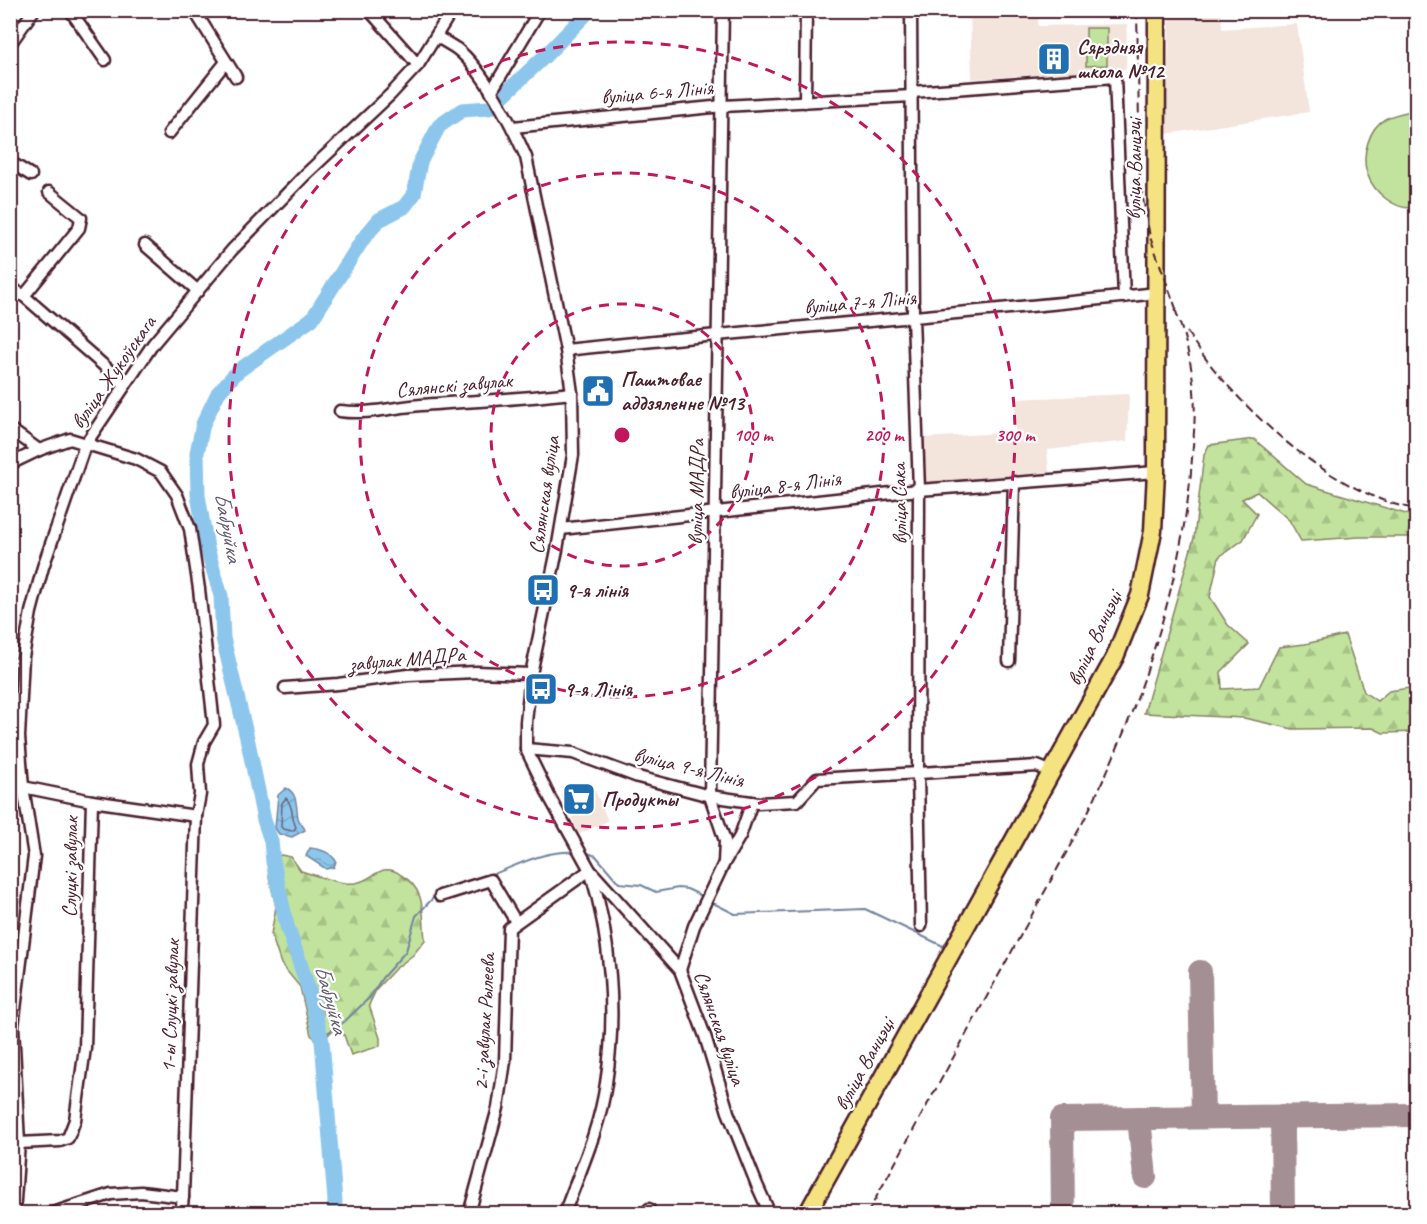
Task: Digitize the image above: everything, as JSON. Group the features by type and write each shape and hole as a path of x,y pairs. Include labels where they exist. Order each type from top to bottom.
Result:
{"main road":[{"name":"вуліца Ванцэці","path":"807,1214 1115,657 1140,595 1153,531 1156,472 1157,10"}],"street":[{"path":"10,44 34,10"},
{"path":"70,10 105,60"},
{"path":"194,10 236,77"},
{"path":"369,10 418,65"},
{"name":"вуліца Жукоўскага","path":"14,1214 19,1143 13,1026 34,856 19,737 23,657 31,612 43,567 85,445 153,344 232,250 418,65 452,10"},
{"path":"491,92 540,10"},
{"name":"вуліца МАДРа","path":"723,10 710,796 725,841 724,863"},
{"path":"805,102 806,10"},
{"name":"вуліца Сака","path":"911,10 914,317 919,490 918,775 921,926"},
{"name":"Сялянская вуліца","path":"437,37 459,50 491,92 513,126 526,157 566,350 572,393 573,455 561,529 531,674 526,749 590,870 680,970 705,1036 729,1112 757,1185 771,1214"},
{"path":"169,133 226,62"},
{"name":"вуліца 6-я Лінія","path":"513,126 723,106 805,102 1115,77"},
{"name":"вуліца Ванцэці","path":"1115,77 1124,297"},
{"path":"10,162 31,175"},
{"path":"24,296 79,228 81,218 49,192"},
{"path":"145,245 198,291"},
{"path":"10,287 24,296 124,384"},
{"name":"вуліца 7-я Лінія","path":"566,350 719,333 914,317 1156,293"},
{"name":"Сялянскі завулак","path":"339,411 357,414 420,405 572,393"},
{"path":"10,429 39,450"},
{"path":"10,464 70,439 136,459 161,472 177,495 190,529 207,652 214,726 204,742 198,764 200,794 196,816"},
{"name":"вуліца 8-я Лінія","path":"561,529 919,490 1156,472"},
{"path":"1009,662 1014,482"},
{"name":"завулак МАДРа","path":"285,688 408,675 476,672 531,674"},
{"name":"вуліца 9-я Лінія","path":"526,749 573,753 638,777 710,796 752,802 796,801 817,779 918,775 1038,766 1052,772"},
{"path":"24,787 92,801"},
{"name":"Слуцкі завулак","path":"19,1143 60,1141 68,1138 75,1120 85,1048 92,801 196,816"},
{"name":"вуліца МАДРа","path":"680,970 694,926 724,863 740,836 752,802"},
{"name":"1-ы Слуцкі завулак","path":"181,1214 196,816"},
{"path":"440,896 491,880 516,922 590,870 600,901 608,960 611,1027 606,1084 597,1122 564,1214"},
{"name":"2-і завулак Рылеева","path":"469,1214 498,1108 505,1061 508,928 516,922"},
{"path":"50,1214 111,1194 141,1192 183,1197"}],"shaded area":[{"path":"970,11 1038,11 1038,26 1127,24 1126,69 972,79"},
{"path":"1170,11 1221,11 1222,29 1297,24 1309,112 1166,134"},
{"path":"1129,394 1127,441 1047,450 1049,472 926,483 924,438 1015,432 1016,399"},
{"path":"591,781 608,821 579,834 561,794"}],"green space":[{"path":"1086,28 1107,28 1107,65 1086,66"},
{"path":"1416,110 1416,207 1408,208 1386,199 1374,187 1367,173 1365,159 1368,143 1379,123 1392,116"},
{"path":"1254,439 1306,484 1416,517 1416,537 1359,537 1301,541 1289,520 1257,492 1242,499 1257,514 1243,540 1219,557 1210,597 1228,625 1249,644 1221,672 1222,689 1259,687 1279,647 1345,635 1364,692 1377,701 1389,691 1416,687 1416,732 1383,733 1373,728 1293,729 1244,718 1144,713 1194,538 1204,455 1209,445"},
{"path":"281,855 291,857 301,871 342,883 359,882 384,870 393,871 409,881 419,895 422,903 425,940 413,955 395,969 377,988 369,1005 380,1038 380,1046 351,1055 344,1035 338,1030 332,1031 322,1041 318,1041 311,1035 300,987 281,964 271,934 276,907 269,877 269,862"}],"water":[{"path":"286,788 295,797 299,820 305,830 292,837 279,834 275,828 278,795"},
{"path":"310,848 321,850 331,856 336,861 334,867 326,869 306,856"}],"waterway":[{"name":"Бабруйка","path":"334,1214 335,1201 322,1041 308,987 287,926 273,862 271,841 264,820 223,638 221,596 207,548 198,495 197,453 203,424 218,393 238,371 312,319 363,239 379,220 404,207 414,194 420,162 439,126 462,110 489,108 493,105 590,10"},
{"path":"491,875 543,855 577,852"},
{"path":"585,852 596,856 619,883 641,885 656,892 678,888 687,889 702,896"},
{"path":"321,1037 344,1022 370,997 382,978 406,951 416,916 435,896"},
{"path":"709,901 735,914 865,909 943,946"}],"taxiway":[{"path":"1200,972 1203,1117"},
{"path":"1063,1214 1062,1119 1416,1115"},
{"path":"1282,1116 1283,1214"},
{"path":"1139,1118 1145,1177"}],"railway":[{"path":"1137,10 1140,182 1150,237 1178,314"},
{"path":"867,1214 1082,824 1121,740 1153,653 1177,564 1194,438 1195,404 1192,371 1174,306"},
{"path":"1187,332 1226,383 1249,408 1301,453 1328,473 1357,489 1400,506 1416,509"}],"place":[{"name":"Сярэдняя школа №12","path":"1054,59"},
{"name":"Паштовае аддзяленне №13","path":"598,391"},
{"name":"9-я лінія","path":"543,590"},
{"name":"9-я Лінія","path":"541,689"},
{"name":"Продукты","path":"579,799"}]}
